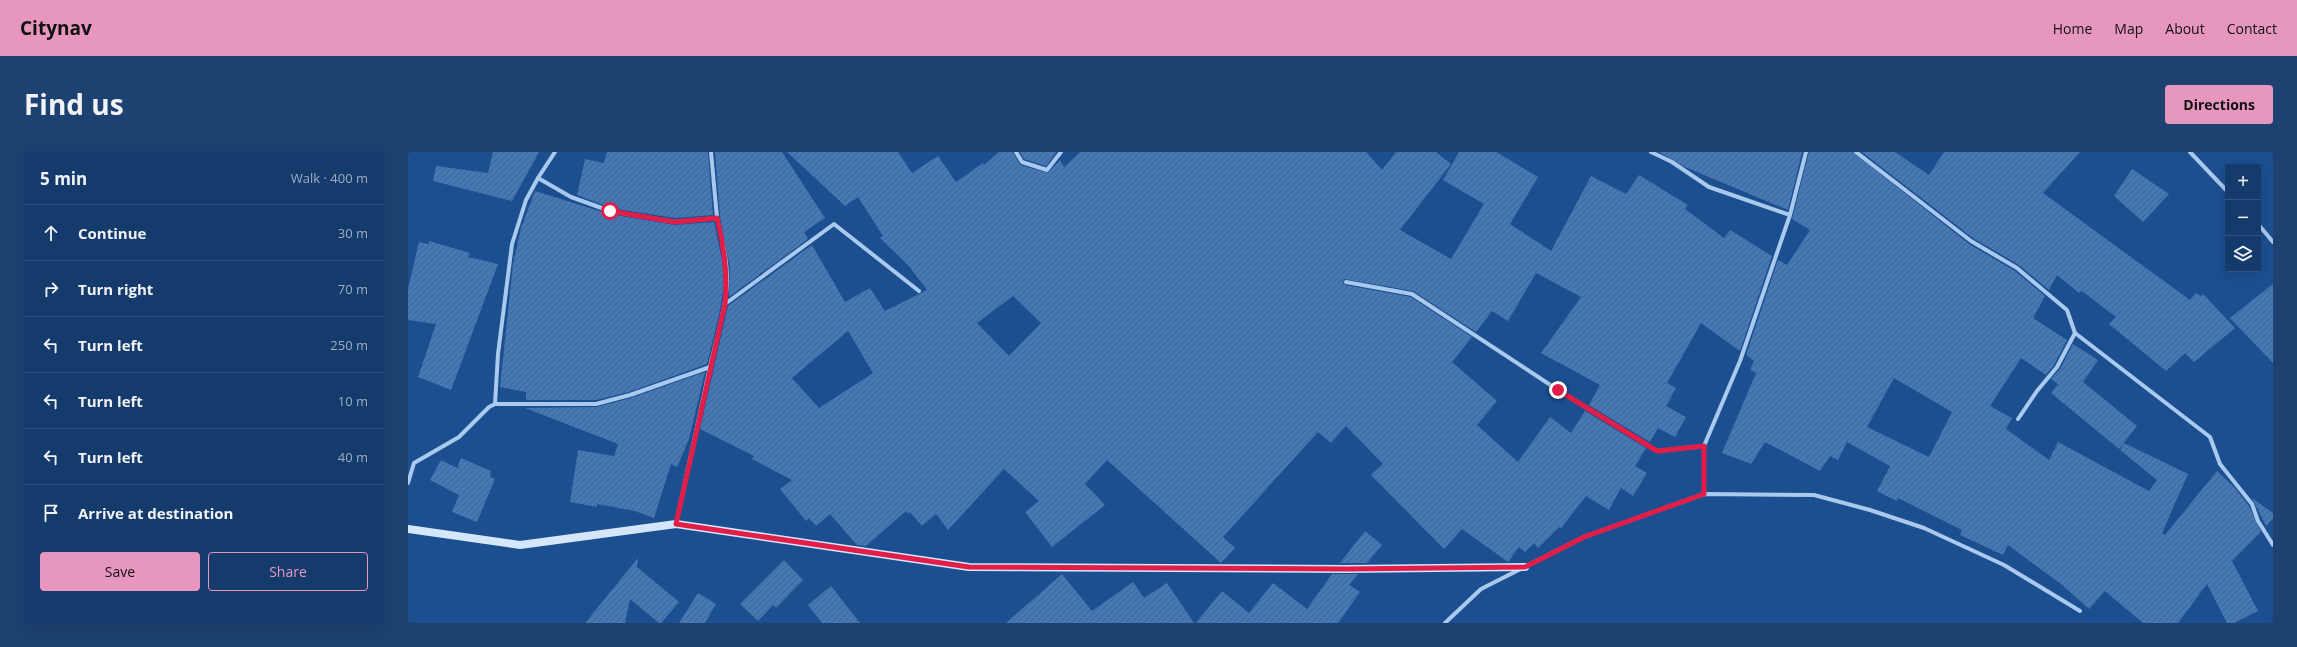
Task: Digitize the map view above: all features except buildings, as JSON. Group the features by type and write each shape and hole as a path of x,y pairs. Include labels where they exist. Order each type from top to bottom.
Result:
{"street":[{"path":"495,404 498,354 512,244 526,200 555,152"},
{"path":"676,524 725,304 727,283 722,240 717,218 711,152"},
{"path":"1016,152 1022,162 1047,170 1061,152"},
{"path":"1651,152 1672,162 1709,187 1790,215"},
{"path":"1704,494 1704,446 1740,361 1790,215 1806,152"},
{"path":"1856,152 1971,241 2017,268 2067,310 2075,333 2210,437 2220,464 2252,504 2258,521 2273,546"},
{"path":"2190,152 2225,189"},
{"path":"538,178 572,197 610,211 675,222 717,218"},
{"path":"725,304 834,224 919,291"},
{"path":"2261,228 2273,242"},
{"path":"1346,282 1412,294 1558,390 1657,451 1704,446"},
{"path":"2018,419 2037,391 2058,367 2075,333"},
{"path":"408,483 414,464 459,437 489,407 495,404 596,404 630,395 710,367"},
{"path":"1445,623 1481,589 1584,537 1704,494 1814,495 1870,510 1924,528 2004,565 2080,611"},
{"path":"408,529 520,545 676,524 969,567 1346,569 1525,567"}],"route":[{"path":"610,211 675,222 717,218 722,240 727,283 725,304 676,524 969,567 1346,569 1525,567 1584,537 1704,494 1704,446 1657,451 1558,390"}]}
